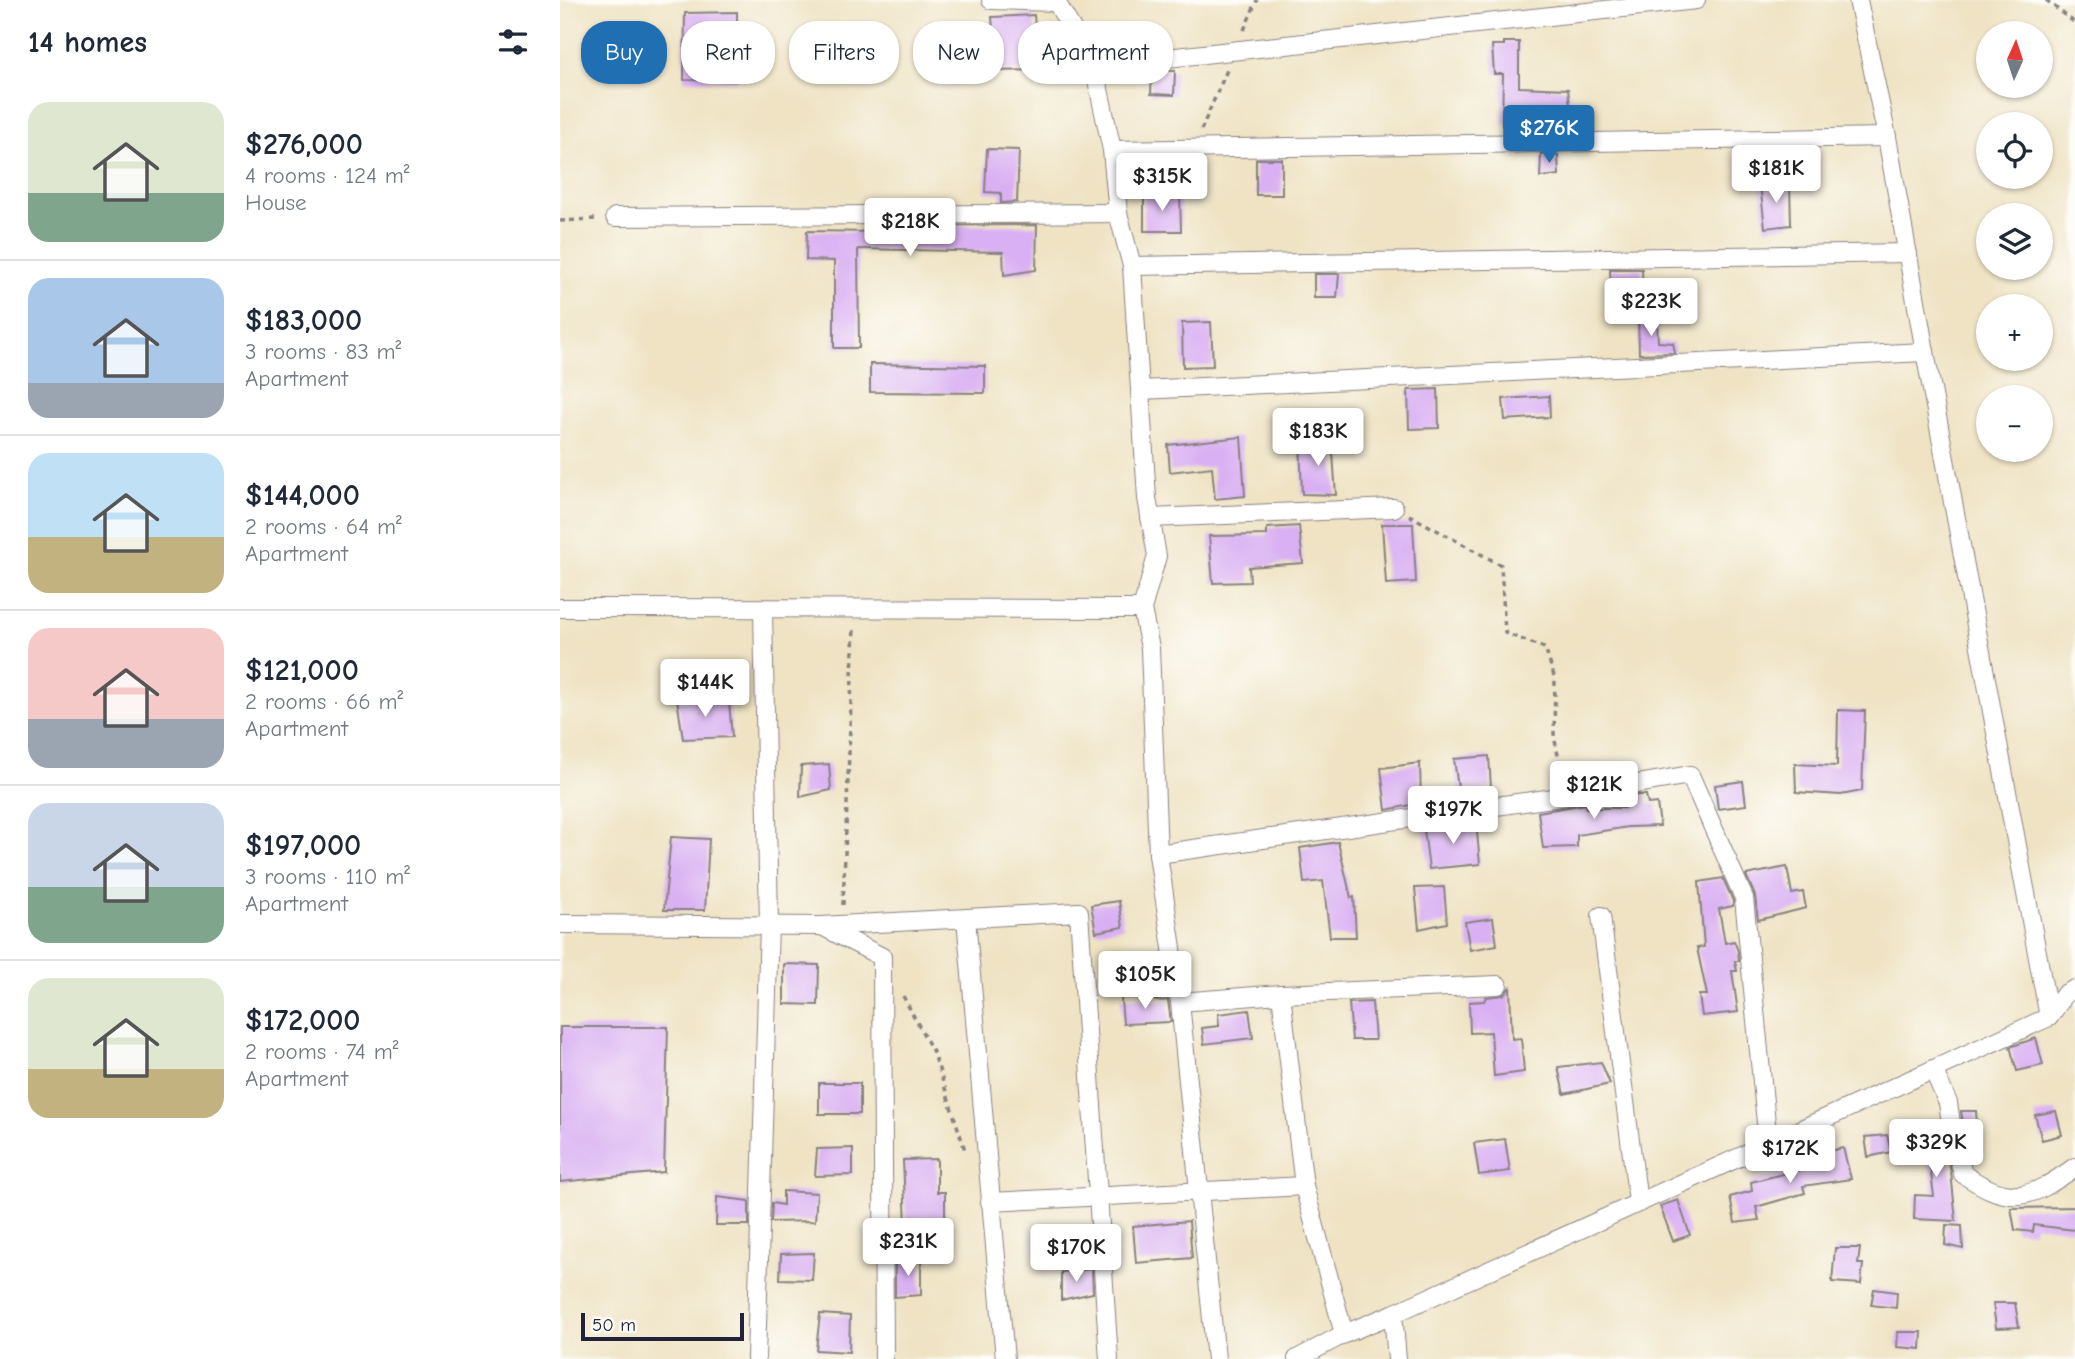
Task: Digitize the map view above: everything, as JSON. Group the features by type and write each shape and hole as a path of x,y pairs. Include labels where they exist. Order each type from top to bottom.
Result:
{"street":[{"path":"991,0 1055,1 1067,21"},
{"path":"1173,57 1696,0"},
{"path":"1858,0 1887,137 2049,1017"},
{"path":"1098,84 1112,150 1118,213 1132,266 1147,498 1157,556 1143,609 1150,648 1158,854 1180,1002 1216,1359"},
{"path":"1112,150 1887,137"},
{"path":"615,217 1118,213"},
{"path":"1132,266 1908,253"},
{"path":"1141,390 1925,352"},
{"path":"1150,518 1394,508"},
{"path":"560,608 1143,609"},
{"path":"755,1359 769,925 763,609"},
{"path":"1158,854 1567,796 1690,775 1744,898 1768,1143"},
{"path":"560,924 821,926 1079,912 1109,1359"},
{"path":"1601,916 1638,1202"},
{"path":"966,918 1005,1359"},
{"path":"821,926 882,957 884,1359"},
{"path":"1180,1002 1281,993 1498,985"},
{"path":"1297,1359 1344,1334 2049,1017 2065,993 2075,989"},
{"path":"1281,993 1304,1186 1344,1334"},
{"path":"1933,1069 1948,1103 1963,1174 1994,1193 2029,1195 2075,1167"},
{"path":"990,1202 1304,1186"},
{"path":"1393,1314 1397,1359"}],"path":[{"path":"1193,149 1257,0"},
{"path":"2046,0 2075,23"},
{"path":"560,221 615,217"},
{"path":"1394,508 1501,565 1505,633 1545,648 1555,679 1554,736 1567,796"},
{"path":"842,925 855,610"},
{"path":"902,993 934,1054 968,1159"}],"building":[{"path":"737,12 737,21 685,21 685,13"},
{"path":"1034,15 1034,21 1018,21 1018,70 1004,71 1004,21 992,21 992,17"},
{"path":"1504,42 1519,42 1519,87 1568,89 1572,122 1543,118 1502,125 1503,74 1494,74 1492,45 1504,45"},
{"path":"1175,71 1174,95 1151,94 1151,84 1173,84"},
{"path":"987,149 1019,150 1017,202 1001,203 1001,193 985,192"},
{"path":"1541,154 1558,155 1559,175 1540,177"},
{"path":"1256,159 1282,159 1282,195 1256,195"},
{"path":"1760,184 1790,185 1791,225 1765,228"},
{"path":"1144,194 1180,194 1181,231 1144,231"},
{"path":"1037,225 1036,270 1004,275 1003,252 858,249 859,348 834,348 834,261 806,260 807,231 876,232 876,226"},
{"path":"1610,269 1642,269 1643,298 1611,298"},
{"path":"1314,274 1339,274 1337,298 1314,298"},
{"path":"1638,316 1657,317 1658,342 1673,343 1675,353 1639,354"},
{"path":"1211,322 1213,366 1183,367 1182,323"},
{"path":"870,364 985,366 985,393 870,392"},
{"path":"1438,389 1439,428 1409,429 1408,390"},
{"path":"1549,396 1550,417 1505,420 1503,399"},
{"path":"1241,437 1245,496 1215,499 1212,467 1170,472 1168,445"},
{"path":"1332,440 1336,495 1302,494 1300,441"},
{"path":"1382,524 1413,524 1416,582 1386,584"},
{"path":"1299,526 1303,563 1249,567 1250,582 1213,583 1209,536 1267,535 1267,528"},
{"path":"677,699 729,702 732,737 683,739"},
{"path":"1838,710 1865,711 1862,791 1841,795 1796,792 1795,764 1837,766"},
{"path":"1489,756 1491,788 1459,795 1454,759"},
{"path":"1420,763 1421,803 1386,810 1381,768"},
{"path":"829,764 831,790 800,797 801,766"},
{"path":"1743,781 1746,805 1718,809 1715,785"},
{"path":"1646,795 1648,804 1657,803 1660,826 1628,827 1577,835 1577,847 1543,848 1538,812 1586,804 1586,808 1624,808 1622,798"},
{"path":"1476,822 1480,864 1429,869 1424,830 1456,829 1455,823"},
{"path":"671,837 709,839 705,910 664,910"},
{"path":"1338,842 1351,898 1354,897 1356,937 1330,937 1323,881 1304,883 1300,848"},
{"path":"1787,867 1792,894 1803,892 1806,908 1758,920 1755,896 1746,875"},
{"path":"1723,878 1733,906 1719,909 1725,943 1734,941 1738,951 1739,961 1735,961 1737,971 1732,971 1738,1012 1702,1016 1699,995 1707,995 1697,948 1704,947 1699,882"},
{"path":"1444,887 1447,923 1419,929 1415,888"},
{"path":"1119,901 1123,927 1096,932 1091,905"},
{"path":"1493,918 1497,945 1470,950 1465,922"},
{"path":"784,964 819,965 818,1005 784,1004"},
{"path":"1510,987 1512,1039 1521,1038 1524,1072 1494,1076 1491,1032 1470,1033 1469,1002 1503,995"},
{"path":"1151,997 1156,1001 1168,1000 1171,1022 1123,1024 1121,998"},
{"path":"1372,1002 1375,1040 1352,1040 1349,1003"},
{"path":"1249,1010 1253,1038 1204,1044 1202,1028 1219,1026 1218,1014"},
{"path":"560,1027 668,1027 664,1172 560,1182"},
{"path":"2036,1038 2043,1065 2017,1071 2010,1047"},
{"path":"1601,1062 1610,1084 1564,1094 1558,1067"},
{"path":"819,1083 860,1083 860,1114 819,1114"},
{"path":"1961,1111 1976,1111 1978,1142 1966,1142"},
{"path":"2056,1111 2062,1135 2042,1140 2035,1115"},
{"path":"1940,1124 1951,1172 1956,1221 1914,1219 1915,1195 1934,1196 1929,1158 1923,1159 1920,1126"},
{"path":"1887,1135 1891,1152 1868,1157 1865,1137"},
{"path":"1505,1139 1510,1171 1479,1175 1474,1143"},
{"path":"853,1148 853,1175 815,1176 817,1149"},
{"path":"1843,1148 1851,1179 1803,1186 1805,1193 1756,1207 1759,1220 1735,1223 1730,1197 1752,1191 1751,1182 1818,1165 1816,1154"},
{"path":"937,1159 937,1192 945,1192 945,1224 906,1224 903,1160"},
{"path":"783,1191 817,1193 815,1221 771,1222 772,1203 783,1205"},
{"path":"717,1197 749,1201 749,1225 716,1225"},
{"path":"1678,1200 1690,1235 1673,1241 1660,1206"},
{"path":"2075,1207 2075,1230 2034,1225 2033,1232 2015,1230 2011,1208"},
{"path":"1189,1221 1192,1258 1136,1263 1133,1226"},
{"path":"1946,1225 1962,1226 1963,1249 1945,1245"},
{"path":"1835,1248 1860,1248 1858,1264 1863,1264 1861,1284 1832,1282"},
{"path":"814,1253 812,1280 780,1279 781,1254"},
{"path":"895,1259 921,1261 921,1295 895,1297"},
{"path":"1092,1269 1093,1293 1061,1300 1061,1272"},
{"path":"1874,1289 1897,1292 1896,1308 1871,1305"},
{"path":"1993,1303 2015,1303 2019,1327 1996,1328"},
{"path":"820,1314 850,1316 849,1352 816,1350"},
{"path":"1898,1332 1922,1332 1921,1349 1897,1347"}]}
